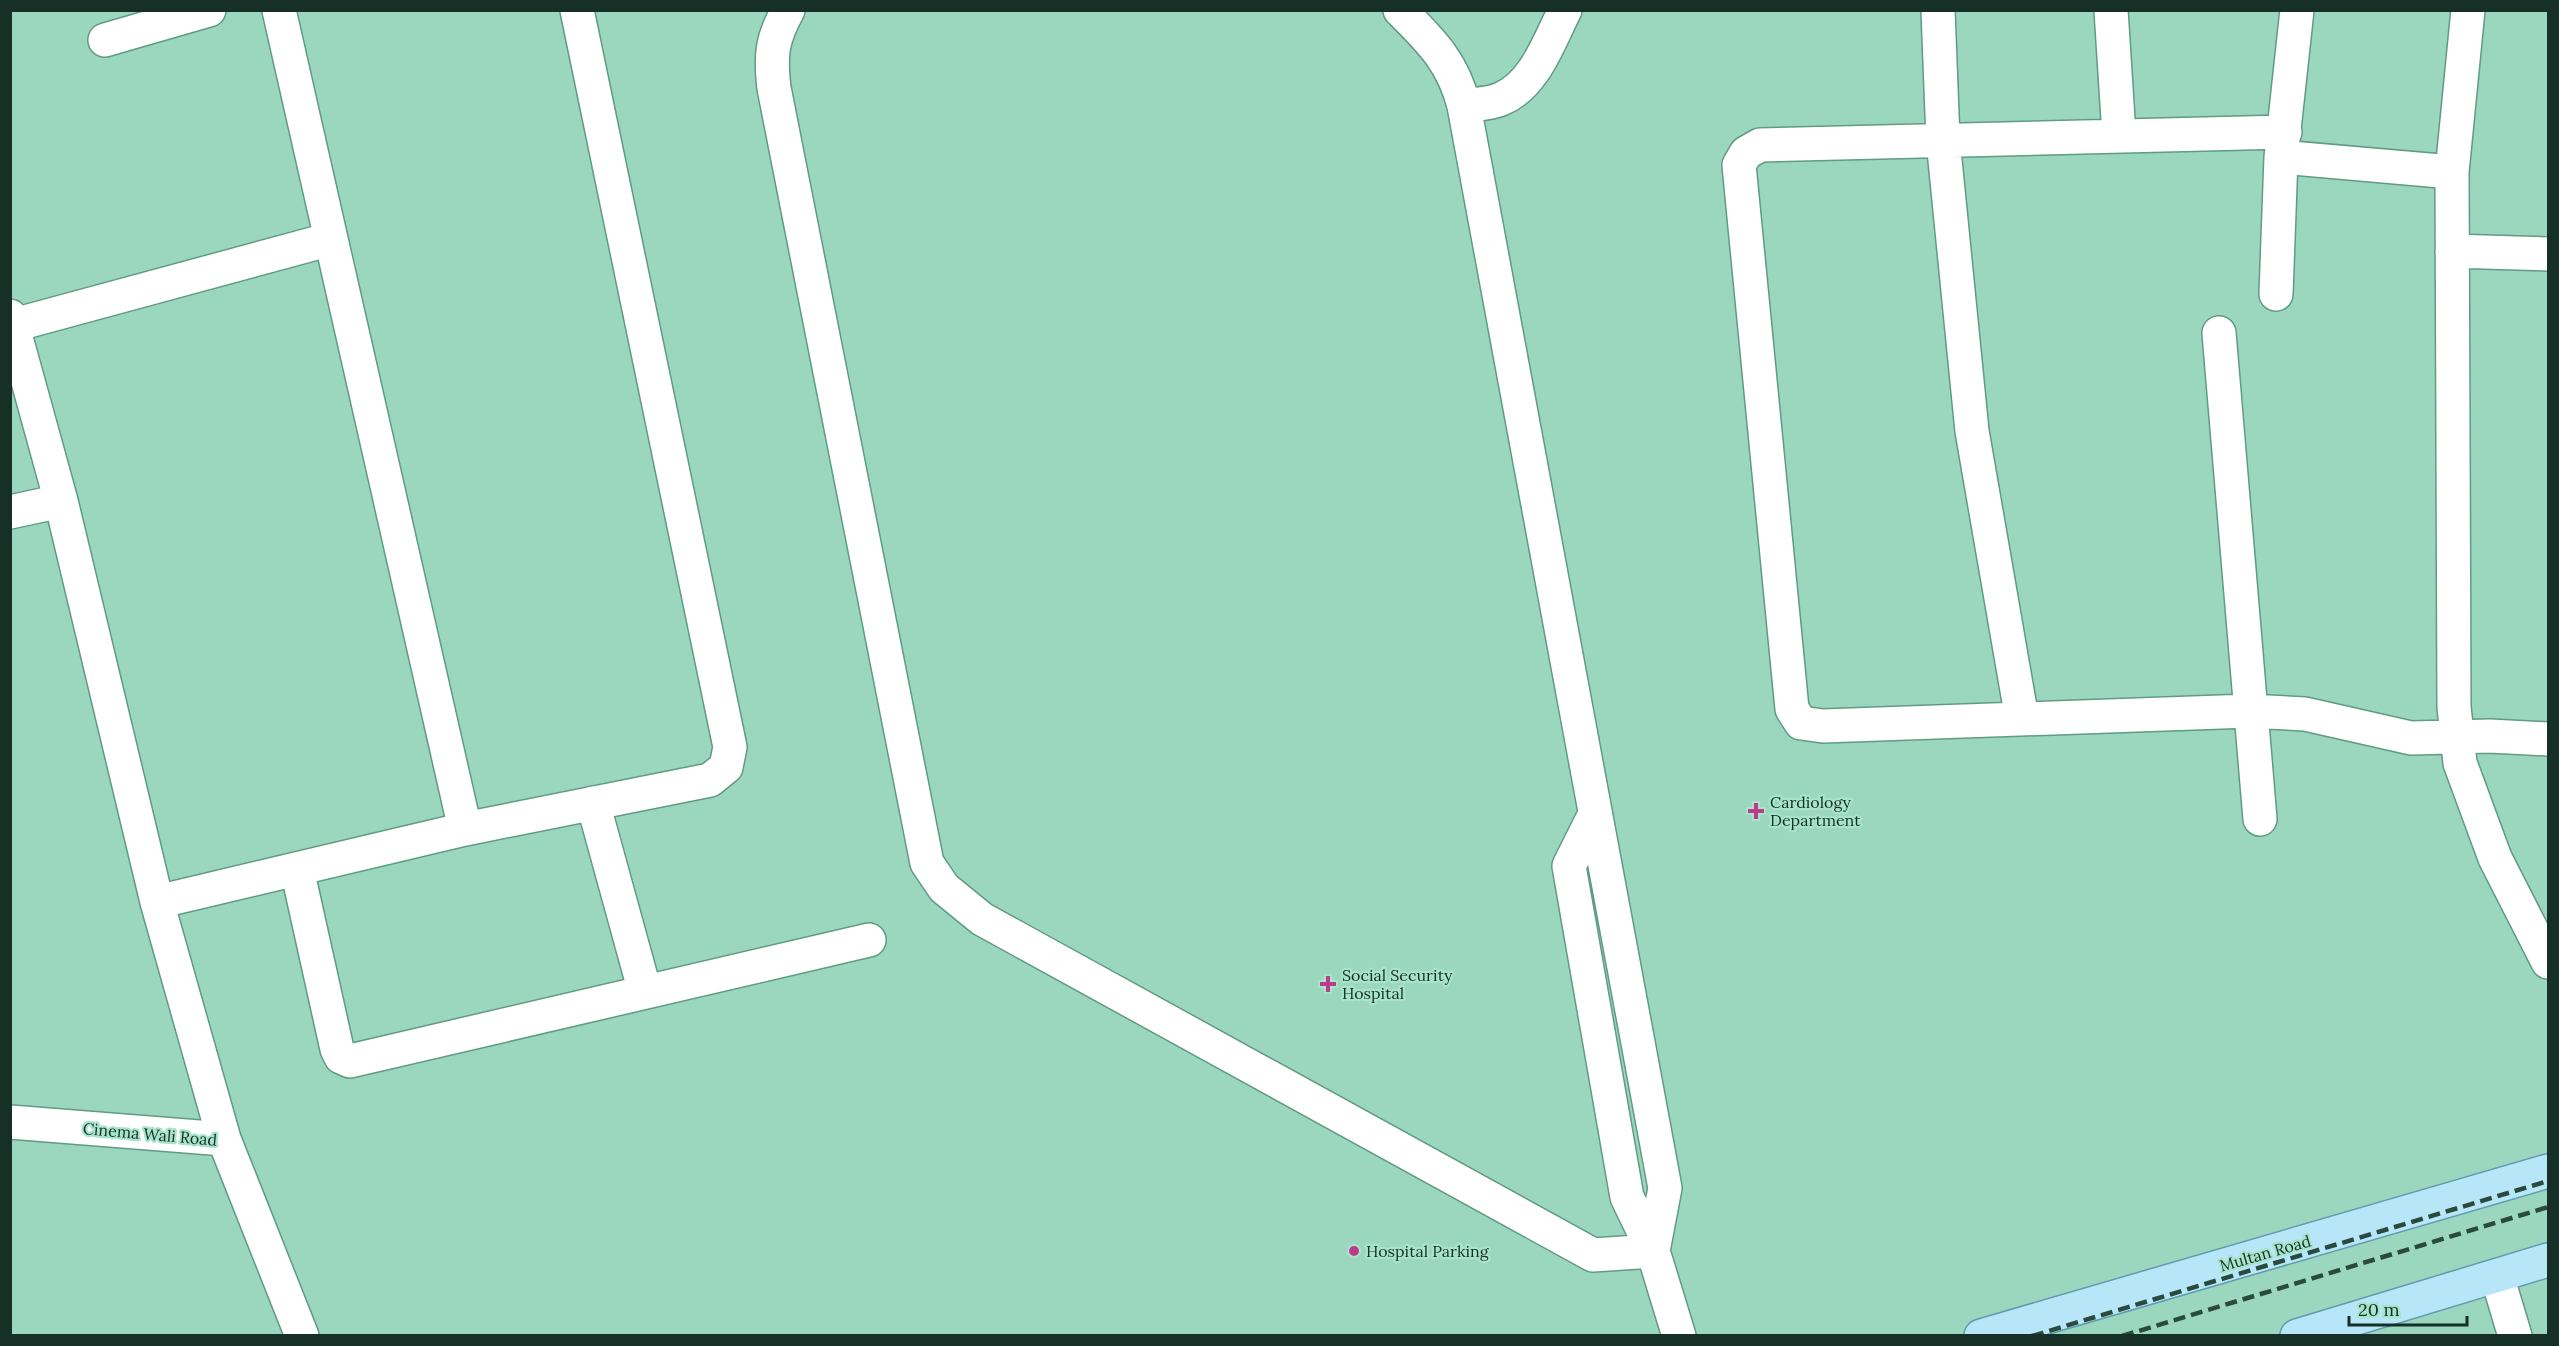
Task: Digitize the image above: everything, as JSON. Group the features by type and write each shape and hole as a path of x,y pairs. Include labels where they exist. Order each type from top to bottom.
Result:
{"main road":[{"name":"Multan Road","path":"1980,1335 2548,1172"},
{"path":"2297,1335 2548,1260"}],"street":[{"path":"105,39 209,10"},
{"path":"279,10 465,829"},
{"path":"158,902 465,829 710,780 726,767 730,747 577,10"},
{"path":"788,10 775,33 771,61 774,87 927,862 944,888 982,919 1593,1255 1653,1251"},
{"path":"1400,10 1443,55 1458,81 1464,106 1665,1188 1653,1251 1679,1335"},
{"path":"1464,106 1499,100 1517,89 1530,76 1565,10"},
{"path":"1938,10 1943,140 1972,431 2022,719"},
{"path":"2111,10 2120,135"},
{"path":"2276,294 2283,144 2297,10"},
{"path":"2468,10 2452,172 2454,707 2460,763 2496,858 2548,962"},
{"path":"2452,172 2283,144 2120,135 1760,145 1746,153 1739,165 1792,709 1801,723 1823,726 2249,711 2305,714 2411,738 2490,736 2548,740"},
{"path":"224,1139 158,902 61,501 12,321 331,239"},
{"path":"2452,251 2548,254"},
{"path":"2219,333 2249,711 2260,819"},
{"path":"10,512 61,501"},
{"path":"593,803 645,992"},
{"path":"297,869 337,1049 341,1057 350,1061 869,940"},
{"name":"Cinema Wali Road","path":"10,1122 224,1139 302,1335"},
{"path":"2497,1276 2515,1335"}],"railway":[{"path":"2032,1336 2548,1181"},
{"path":"2122,1336 2548,1207"}],"place":[{"name":"Cardiology Department","path":"1756,811"},
{"name":"Social Security Hospital","path":"1328,984"},
{"name":"Hospital Parking","path":"1354,1251"}]}
